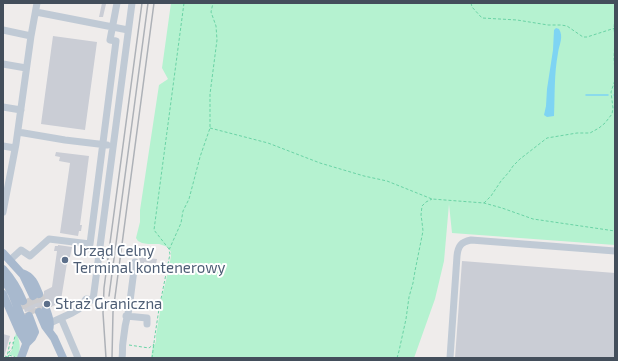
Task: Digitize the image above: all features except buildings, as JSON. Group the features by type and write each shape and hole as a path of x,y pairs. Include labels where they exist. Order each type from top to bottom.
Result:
{"main road":[{"path":"3,253 21,272 28,275 32,280 29,298"},
{"path":"3,269 11,278 9,289"},
{"path":"21,272 22,287 29,298"},
{"path":"3,277 28,332 21,358"},
{"path":"9,289 15,289 29,298"},
{"path":"26,343 32,338 35,332 36,313 49,327 63,358"}],"lane":[{"path":"3,212 18,132 26,68 37,3"},
{"path":"10,260 21,250 30,256 49,239 90,244 116,41 110,40 117,3"},
{"path":"49,327 61,318 80,309 86,299 93,300 132,3"},
{"path":"36,12 128,30"},
{"path":"3,30 31,36"},
{"path":"3,64 26,68"},
{"path":"3,106 21,110"},
{"path":"18,132 65,140 113,145"},
{"path":"3,146 15,148"},
{"path":"450,358 457,256 459,246 462,243 471,240 615,251"},
{"path":"122,358 122,344 135,262"},
{"path":"126,316 147,318 146,324"},
{"path":"61,318 78,358"}],"path":[{"path":"169,250 154,230 184,3"},
{"path":"152,358 159,309 170,254 169,250 181,223 183,211 189,199 200,157 210,128 210,94 217,40 216,26 211,12 213,3"},
{"path":"471,3 482,18 517,20 548,25 561,24 567,26 584,37 614,29"},
{"path":"615,14 615,73"},
{"path":"484,203 513,166 548,138 577,133 590,133 605,123 612,114 613,108 611,92 615,80"},
{"path":"210,128 268,143 320,162 364,176 387,181 432,199 484,203 533,219 615,231"},
{"path":"397,358 400,351 409,297 423,231 421,215 422,206 432,199"},
{"path":"6,357 12,349 15,333"},
{"path":"6,357 10,343 13,343"},
{"path":"122,344 149,348 154,344"},
{"path":"8,354 17,358"}],"green space":[{"path":"171,3 615,3 615,245 452,233 449,204 444,261 435,299 414,358 151,358 153,345 156,341 161,301 171,252 168,247 159,244 142,243 136,238 140,222 140,210 159,85 168,79 162,68"},
{"path":"16,333 20,347 18,356 16,357 9,354 12,350"}],"water":[{"path":"556,28 559,29 561,38 556,69 554,116 547,117 544,115 553,50 554,30"}],"waterway":[{"path":"586,95 608,95"}],"tunnel":[{"path":"39,294 46,309"},
{"path":"33,296 39,312"},
{"path":"26,299 33,314"},
{"path":"20,302 26,317"}],"railway":[{"path":"106,358 103,313 104,288 142,3"},
{"path":"109,296 148,3"},
{"path":"112,358 113,312 154,3"}],"place":[{"name":"Urząd Celny Terminal kontenerowy","path":"65,260"},
{"name":"Straż Graniczna","path":"47,304"}]}
